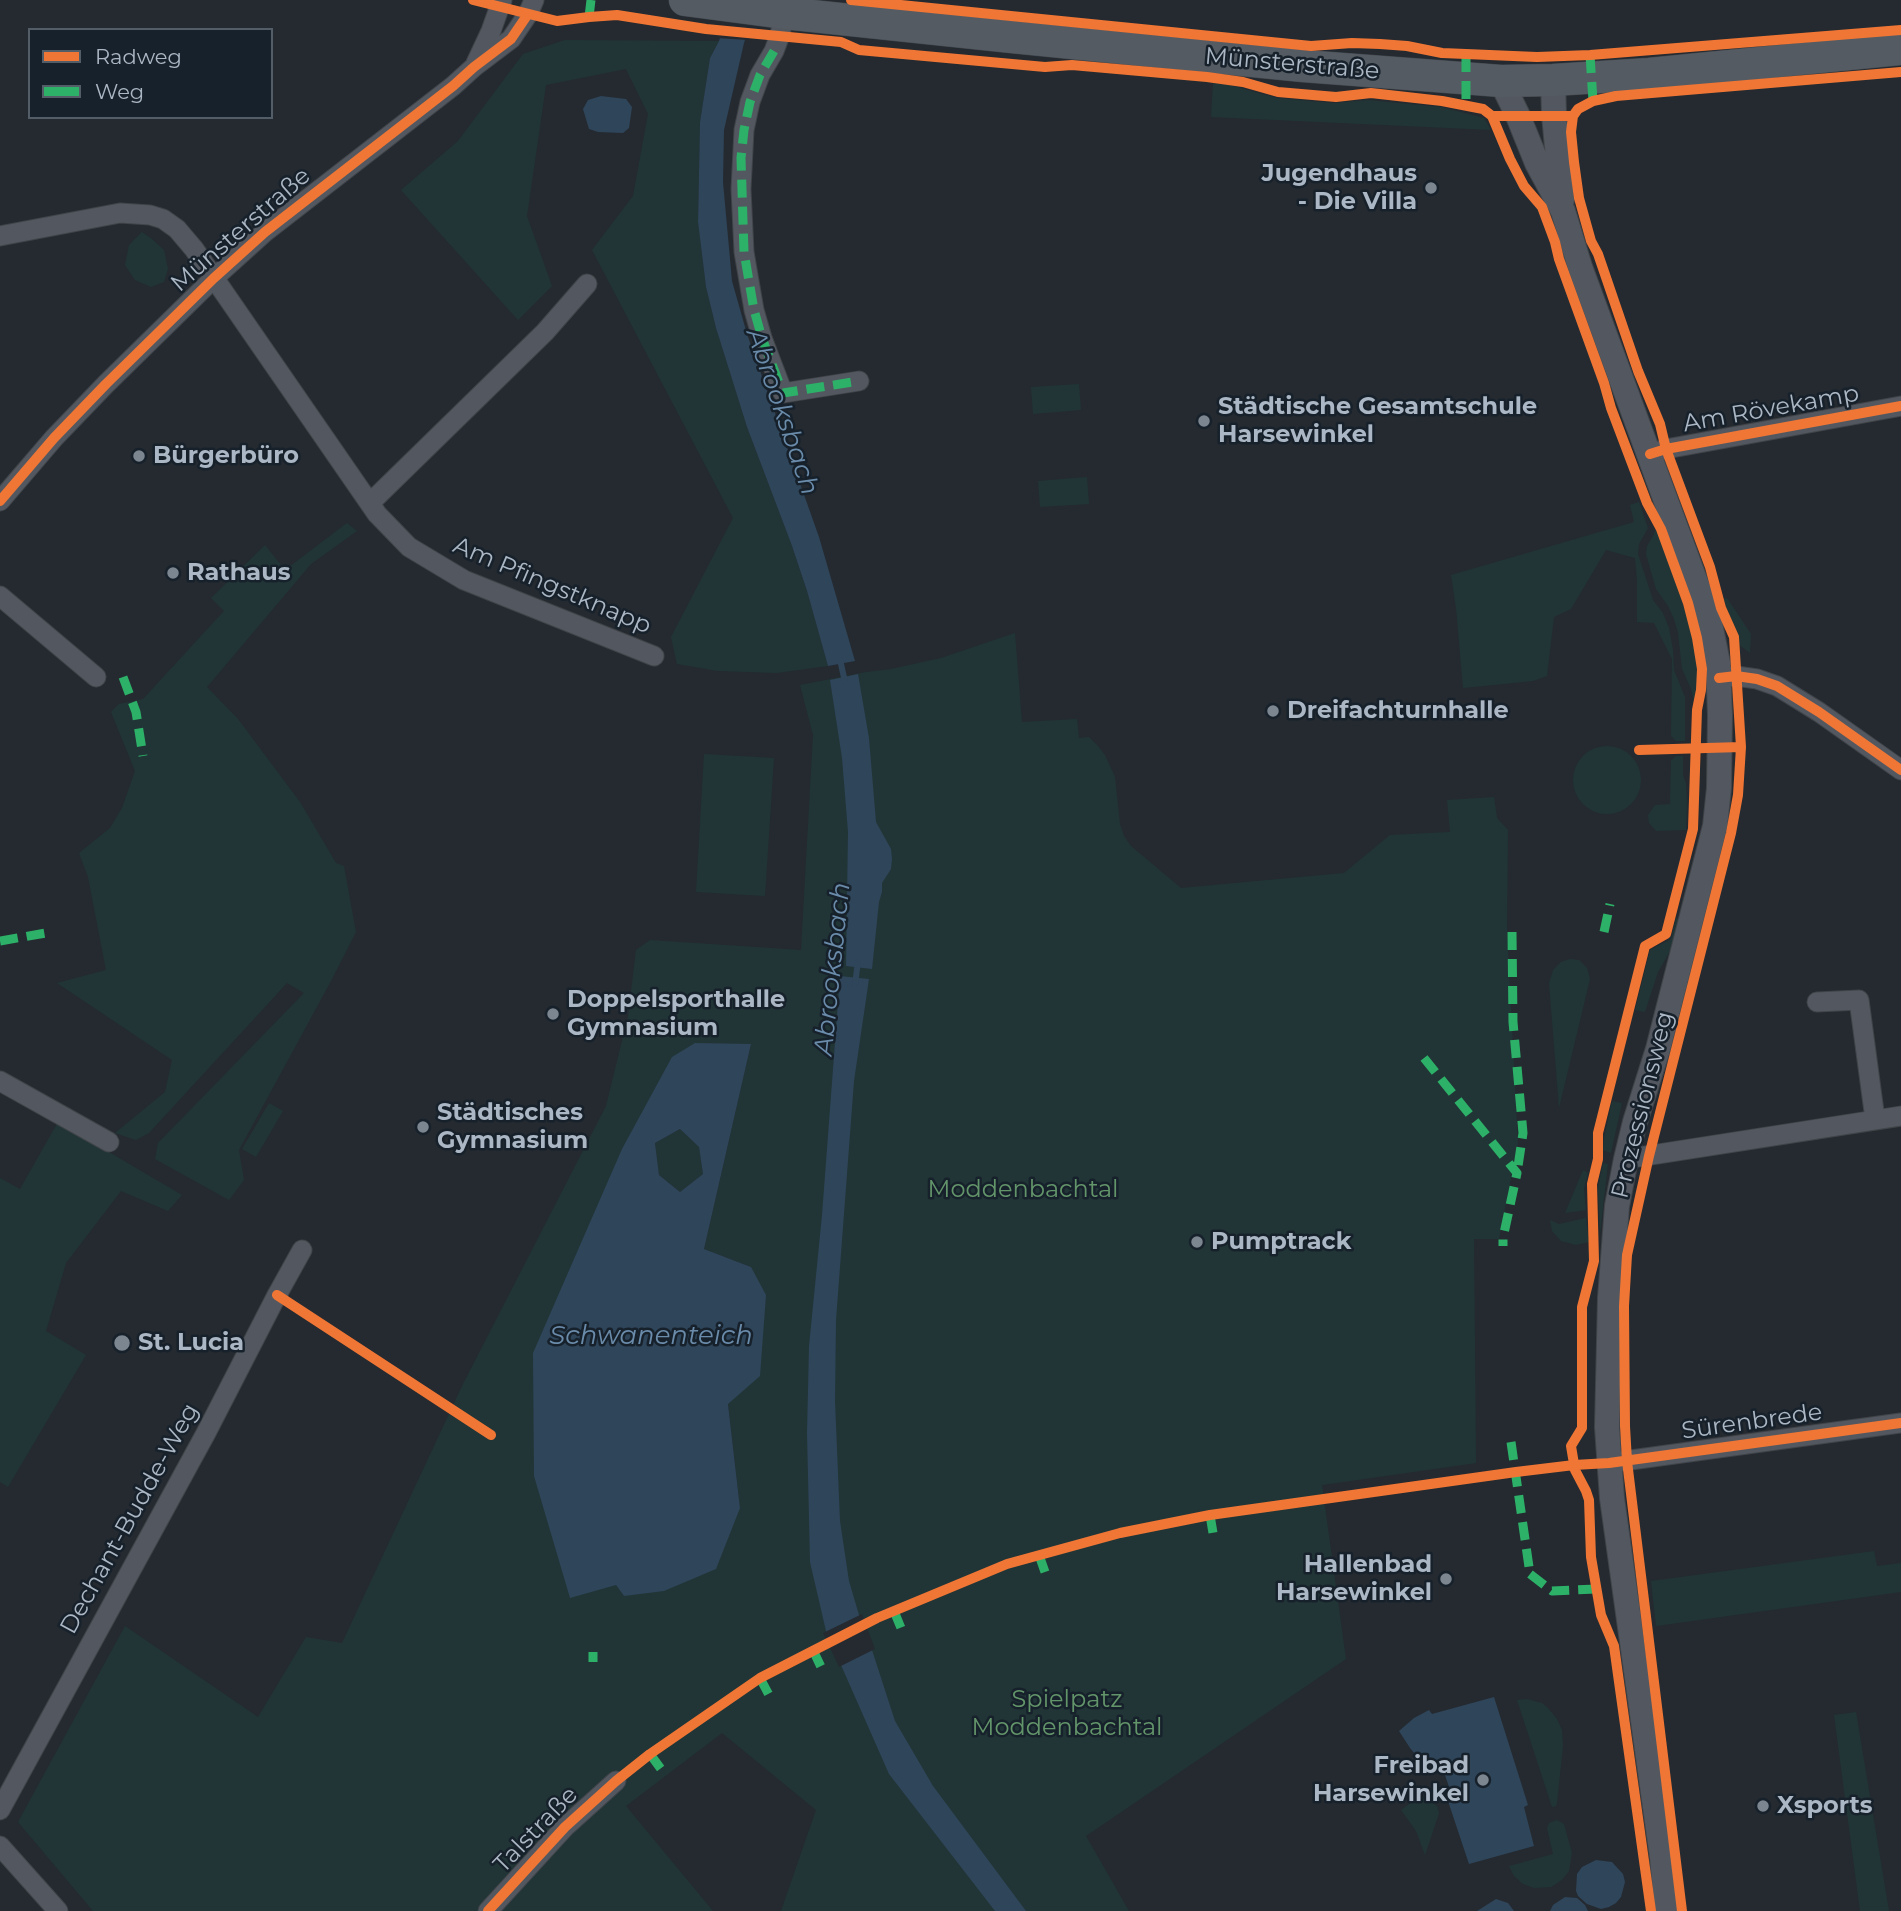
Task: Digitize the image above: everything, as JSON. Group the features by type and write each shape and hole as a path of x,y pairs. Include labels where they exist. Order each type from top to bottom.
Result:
{"main road":[{"name":"Münsterstraße","path":"699,2 1303,66 1501,81 1649,74 1901,49"}],"street":[{"name":"Münsterstraße","path":"474,67 502,0"},
{"name":"Münsterstraße","path":"0,501 54,438 214,278 265,232 511,39 534,0"},
{"path":"777,12 780,35 760,75 744,130 741,189 744,252 754,310 783,393 859,382"},
{"path":"1553,80 1563,211"},
{"path":"1501,81 1537,163 1563,211"},
{"name":"Prozessionsweg","path":"1563,211 1580,267 1709,618 1719,678 1719,788 1715,826 1658,1049 1626,1159 1617,1206 1611,1265 1607,1427 1612,1498 1662,1857 1667,1911"},
{"name":"Am Pfingstknapp","path":"0,236 120,213 150,215 163,219 177,229 194,249 377,514 409,547 464,580 654,656"},
{"path":"370,503 545,332 587,284"},
{"name":"Am Rövekamp","path":"1650,454 1901,406"},
{"path":"0,596 96,677"},
{"path":"1719,678 1736,676 1777,685 1901,770"},
{"path":"1817,1002 1858,1000 1875,1119"},
{"path":"0,1081 109,1142"},
{"path":"1626,1159 1901,1116"},
{"name":"Dechant-Budde-Weg","path":"0,1810 206,1433 302,1250"},
{"name":"Sürenbrede","path":"1609,1463 1901,1423"},
{"name":"Talstraße","path":"488,1911 565,1827 616,1781"},
{"path":"0,1846 58,1911"}],"green space":[{"path":"565,40 719,41 710,58 700,122 698,222 706,287 747,427 792,546 828,666 777,673 718,671 677,664 671,637 733,518 592,250 633,196 648,114 626,69 546,85 527,216 552,286 518,320 401,190 458,141 523,54"},
{"path":"1213,83 1277,98 1333,103 1368,100 1441,107 1484,118 1491,130 1211,117"},
{"path":"142,232 164,250 168,269 164,282 151,287 135,280 125,265 129,245"},
{"path":"1079,384 1081,410 1033,414 1031,387"},
{"path":"1087,477 1089,504 1040,507 1038,481"},
{"path":"1639,502 1648,528 1639,544 1638,554 1653,600 1663,613 1669,628 1674,670 1685,697 1685,741 1676,741 1671,736 1672,659 1654,623 1637,622 1635,558 1606,550 1571,609 1554,617 1547,676 1533,681 1463,688 1451,575 1634,522 1630,505"},
{"path":"347,523 357,531 311,564 207,687 238,719 300,802 336,863 344,866 356,932 239,1150 244,1180 229,1200 155,1159 158,1143 304,993 287,983 149,1133 136,1140 115,1133 165,1092 172,1060 57,983 106,970 88,877 79,853 110,828 122,808 135,771 111,712 119,704 143,699 224,611 211,598 265,545 285,570"},
{"path":"1656,528 1692,631 1699,676 1695,705 1682,669 1674,619 1656,589 1646,554"},
{"path":"1727,598 1751,634 1750,653 1738,644 1721,600"},
{"name":"Moddenbachtal","path":"1015,633 1022,722 1077,719 1079,738 1089,737 1098,746 1115,777 1120,824 1124,836 1131,846 1181,888 1344,873 1390,835 1450,832 1447,800 1494,797 1497,818 1508,830 1507,929 1518,1143 1499,1239 1474,1239 1476,1463 1322,1485 1346,1659 1086,1836 1129,1911 781,1911 816,1810 722,1733 626,1806 713,1911 93,1911 18,1822 125,1626 258,1717 306,1637 342,1643 463,1384 606,1106 628,1016 636,950 650,940 801,950 813,735 800,685 941,658","holes":["751,1044 704,1249 751,1267 760,1375 728,1403 740,1508 624,1596 616,1585 622,1149"]},
{"path":"1607,746 1620,749 1631,756 1638,767 1641,780 1638,793 1631,804 1620,811 1607,814 1594,811 1583,804 1576,793 1573,780 1576,767 1583,756 1594,749"},
{"path":"704,754 774,758 765,896 696,892"},
{"path":"1676,756 1683,756 1686,830 1656,831 1649,823 1648,815 1655,805 1670,804 1671,760"},
{"path":"1676,918 1680,919 1673,946 1658,972 1645,1012 1635,1010 1650,950 1671,939"},
{"path":"1579,960 1587,968 1590,979 1559,1108 1549,983 1553,970 1561,962"},
{"path":"1612,1101 1622,1103 1611,1153 1603,1150"},
{"path":"269,1103 283,1111 256,1157 242,1149"},
{"path":"58,1122 182,1195 168,1211 121,1191 66,1263 46,1331 86,1355 8,1487 0,1482 0,1178 20,1189"},
{"path":"680,1129 699,1147 703,1174 680,1192 659,1175 655,1143"},
{"path":"1603,1163 1608,1164 1600,1234 1598,1188"},
{"path":"1583,1170 1588,1173 1584,1188 1586,1210 1565,1213"},
{"path":"1586,1218 1589,1242 1576,1245 1561,1241 1552,1231 1550,1220 1559,1224"},
{"path":"1874,1551 1877,1566 1901,1563 1901,1592 1656,1626 1651,1581"},
{"path":"1527,1699 1542,1703 1548,1708 1562,1730 1563,1746 1556,1806 1552,1807 1517,1700"},
{"path":"1856,1712 1889,1911 1860,1911 1834,1715"},
{"path":"1425,1798 1437,1806 1439,1813 1425,1855 1416,1831 1401,1810 1413,1801"},
{"path":"1557,1820 1564,1824 1572,1853 1569,1871 1551,1887 1534,1888 1523,1884 1514,1876 1509,1866 1553,1854 1547,1828 1549,1823"}],"water":[{"path":"731,0 757,0 724,130 723,182 732,281 747,334 819,537 855,661 828,666 792,546 747,427 706,287 698,222 700,122 710,58 719,41"},
{"path":"601,96 626,99 632,107 629,128 623,133 589,129 583,109 588,100"},
{"path":"858,674 869,738 876,822 891,849 892,859 891,869 882,883 872,969 846,966 848,832 842,758 830,680"},
{"path":"840,976 869,979 854,1081 836,1320 835,1401 840,1521 849,1581 895,1721 933,1786 1026,1911 995,1911 889,1774 826,1631 810,1562 807,1433 809,1346"},
{"name":"Schwanenteich","path":"695,1043 751,1044 704,1249 751,1267 766,1295 760,1376 728,1404 740,1508 716,1569 664,1591 624,1596 616,1585 570,1598 534,1476 533,1353 622,1149 672,1057","holes":["680,1129 699,1147 703,1174 680,1192 659,1175 655,1143"]},
{"name":"Freibad Harsewinkel","path":"1494,1697 1528,1805 1524,1807 1534,1846 1469,1864 1446,1795 1451,1793 1441,1763 1434,1761 1426,1767 1399,1731 1429,1710 1432,1714"},
{"path":"1596,1860 1612,1862 1623,1874 1625,1882 1621,1897 1616,1903 1601,1909 1587,1904 1576,1891 1577,1874 1582,1867"},
{"path":"1565,1897 1577,1898 1588,1911 1550,1911 1553,1905"},
{"path":"1496,1899 1508,1903 1514,1911 1477,1911"}],"pier":[{"path":"728,0 761,0 748,40 716,38"},
{"path":"862,1614 875,1649 839,1667 823,1633"}],"waterway":[{"name":"Abrooksbach","path":"839,655 845,682"},
{"name":"Abrooksbach","path":"855,985 858,961"}],"marked path":[{"path":"589,17 591,0"},
{"path":"774,51 760,75 750,102 741,158 744,252 754,310 783,393 859,381"},
{"path":"1466,54 1466,104"},
{"path":"1590,55 1593,101"},
{"path":"123,677 136,712 143,756"},
{"path":"1604,932 1610,904"},
{"path":"1512,932 1513,1022 1523,1133 1517,1173"},
{"path":"0,941 46,933"},
{"path":"1424,1058 1517,1173 1503,1246"},
{"path":"1511,1442 1529,1575"},
{"path":"1210,1515 1213,1533"},
{"path":"1039,1555 1045,1572"},
{"path":"1530,1574 1552,1591 1596,1589"},
{"path":"894,1611 901,1628"},
{"path":"813,1650 821,1667"},
{"path":"593,1652 593,1662"},
{"path":"760,1678 769,1695"},
{"path":"650,1754 661,1769"}],"cycle path":[{"path":"473,0 557,21 617,15 706,29 841,42 859,50 1045,67 1072,65 1207,77 1243,82 1278,92 1336,97 1371,93 1442,101 1483,109 1492,116 1573,116 1578,109 1593,101 1616,96 1901,72"},
{"path":"851,0 1311,46 1380,44 1442,53 1537,57 1901,30"},
{"path":"0,501 54,438 214,278 265,232 511,39 528,14"},
{"path":"1492,116 1524,186 1542,207 1611,408 1688,603 1702,669 1697,710 1693,829 1666,934 1645,946 1598,1133 1598,1159 1592,1184 1594,1261 1582,1307 1582,1428 1571,1446 1575,1470 1589,1500 1591,1557 1601,1615 1614,1646 1651,1911"},
{"path":"1573,116 1571,132 1579,198 1591,241 1660,424 1666,449 1710,567 1721,608 1734,637 1741,747 1738,795 1731,833 1649,1156 1627,1255 1624,1306 1627,1461 1682,1911"},
{"path":"1650,454 1901,406"},
{"path":"1719,678 1736,676 1777,686 1901,770"},
{"path":"1639,750 1741,747"},
{"path":"277,1295 491,1435"},
{"path":"488,1911 565,1827 616,1781 650,1754 760,1678 877,1618 1007,1564 1120,1533 1210,1515 1516,1472 1609,1463 1901,1423"}],"place":[{"name":"Jugendhaus - Die Villa","path":"1431,188"},
{"name":"Städtische Gesamtschule Harsewinkel","path":"1204,421"},
{"name":"Bürgerbüro","path":"139,456"},
{"name":"Rathaus","path":"173,573"},
{"name":"Dreifachturnhalle","path":"1273,711"},
{"name":"Doppelsporthalle Gymnasium","path":"553,1014"},
{"name":"Städtisches Gymnasium","path":"423,1127"},
{"name":"Pumptrack","path":"1197,1242"},
{"name":"St. Lucia","path":"122,1343"},
{"name":"Hallenbad Harsewinkel","path":"1446,1579"},
{"name":"Freibad Harsewinkel","path":"1483,1780"},
{"name":"Xsports","path":"1763,1806"}],"park label":[{"name":"Spielpatz Moddenbachtal","path":"1067,1714"}]}
